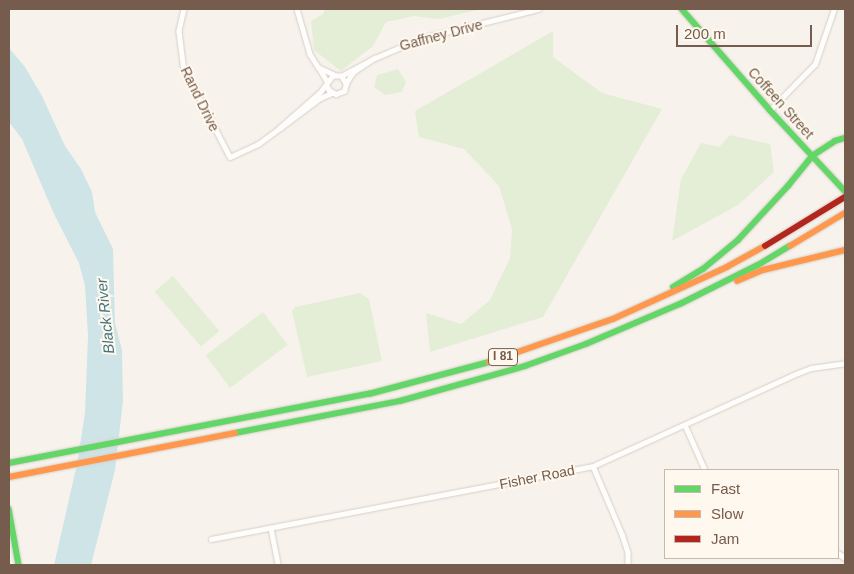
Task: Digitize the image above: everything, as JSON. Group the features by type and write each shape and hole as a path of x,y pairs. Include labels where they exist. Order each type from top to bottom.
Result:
{"main road":[{"name":"Coffeen Street","path":"682,9 770,110 845,190"},
{"path":"643,306 691,277 723,253 757,220 812,156 835,141 845,138"},
{"name":"I 81","path":"10,462 67,453 369,394 447,375 574,334 643,306 727,267 800,226 845,197"},
{"name":"I 81","path":"9,477 339,414 465,384 571,350 680,304 758,265 845,213"},
{"path":"680,304 700,298 763,270 845,250"},
{"path":"9,512 19,565"}],"street":[{"name":"Rand Drive","path":"184,9 179,31 183,66 187,79 230,157 258,144 280,128"},
{"path":"280,128 320,98 332,93 310,54 297,9"},
{"path":"521,13 530,9"},
{"name":"Gaffney Drive","path":"327,84 338,75 422,38 538,9"},
{"path":"770,110 815,64 834,9"},
{"name":"Gaffney Drive","path":"332,93 342,93 354,73 374,58"},
{"path":"318,67 338,75 346,84"},
{"path":"280,128 327,84"},
{"name":"Fisher Road","path":"211,539 593,466 804,370 845,362"},
{"path":"685,425 705,469"},
{"path":"593,466 622,534 628,552 628,565"},
{"path":"271,528 278,565"}],"green space":[{"path":"325,9 482,9 439,19 414,16 386,22 373,46 341,71 314,50 311,21 323,14"},
{"path":"553,31 553,57 602,93 662,109 543,317 430,352 426,313 461,324 490,300 510,258 512,229 499,186 464,149 419,137 415,111"},
{"path":"398,69 406,82 402,92 385,95 374,87 377,75"},
{"path":"730,135 770,144 774,172 738,205 672,241 681,179 701,143 719,147"},
{"path":"173,276 219,331 201,347 155,291"},
{"path":"360,293 369,299 382,361 307,377 292,311 295,307"},
{"path":"263,312 288,345 230,388 205,355"}],"water":[{"name":"Black River","path":"9,48 25,67 42,96 65,146 81,169 92,192 95,212 113,249 115,323 122,350 123,401 115,470 91,565 54,565 77,464 85,413 88,336 85,286 79,263 54,214 22,139 9,122"}],"traffic: fast":[{"path":"682,9 770,110 845,191"},
{"path":"673,287 703,269 738,240 788,186 812,156 835,141 845,138"},
{"path":"235,433 400,401 525,366 586,344 680,304 758,265 790,246"},
{"path":"9,463 369,394 489,362"},
{"path":"9,509 19,565"}],"traffic: slow":[{"path":"790,246 845,213"},
{"path":"489,362 613,319 727,267 765,246"},
{"path":"737,281 763,270 845,250"},
{"path":"9,477 235,433"}],"traffic: jam":[{"path":"765,246 845,197"}]}
